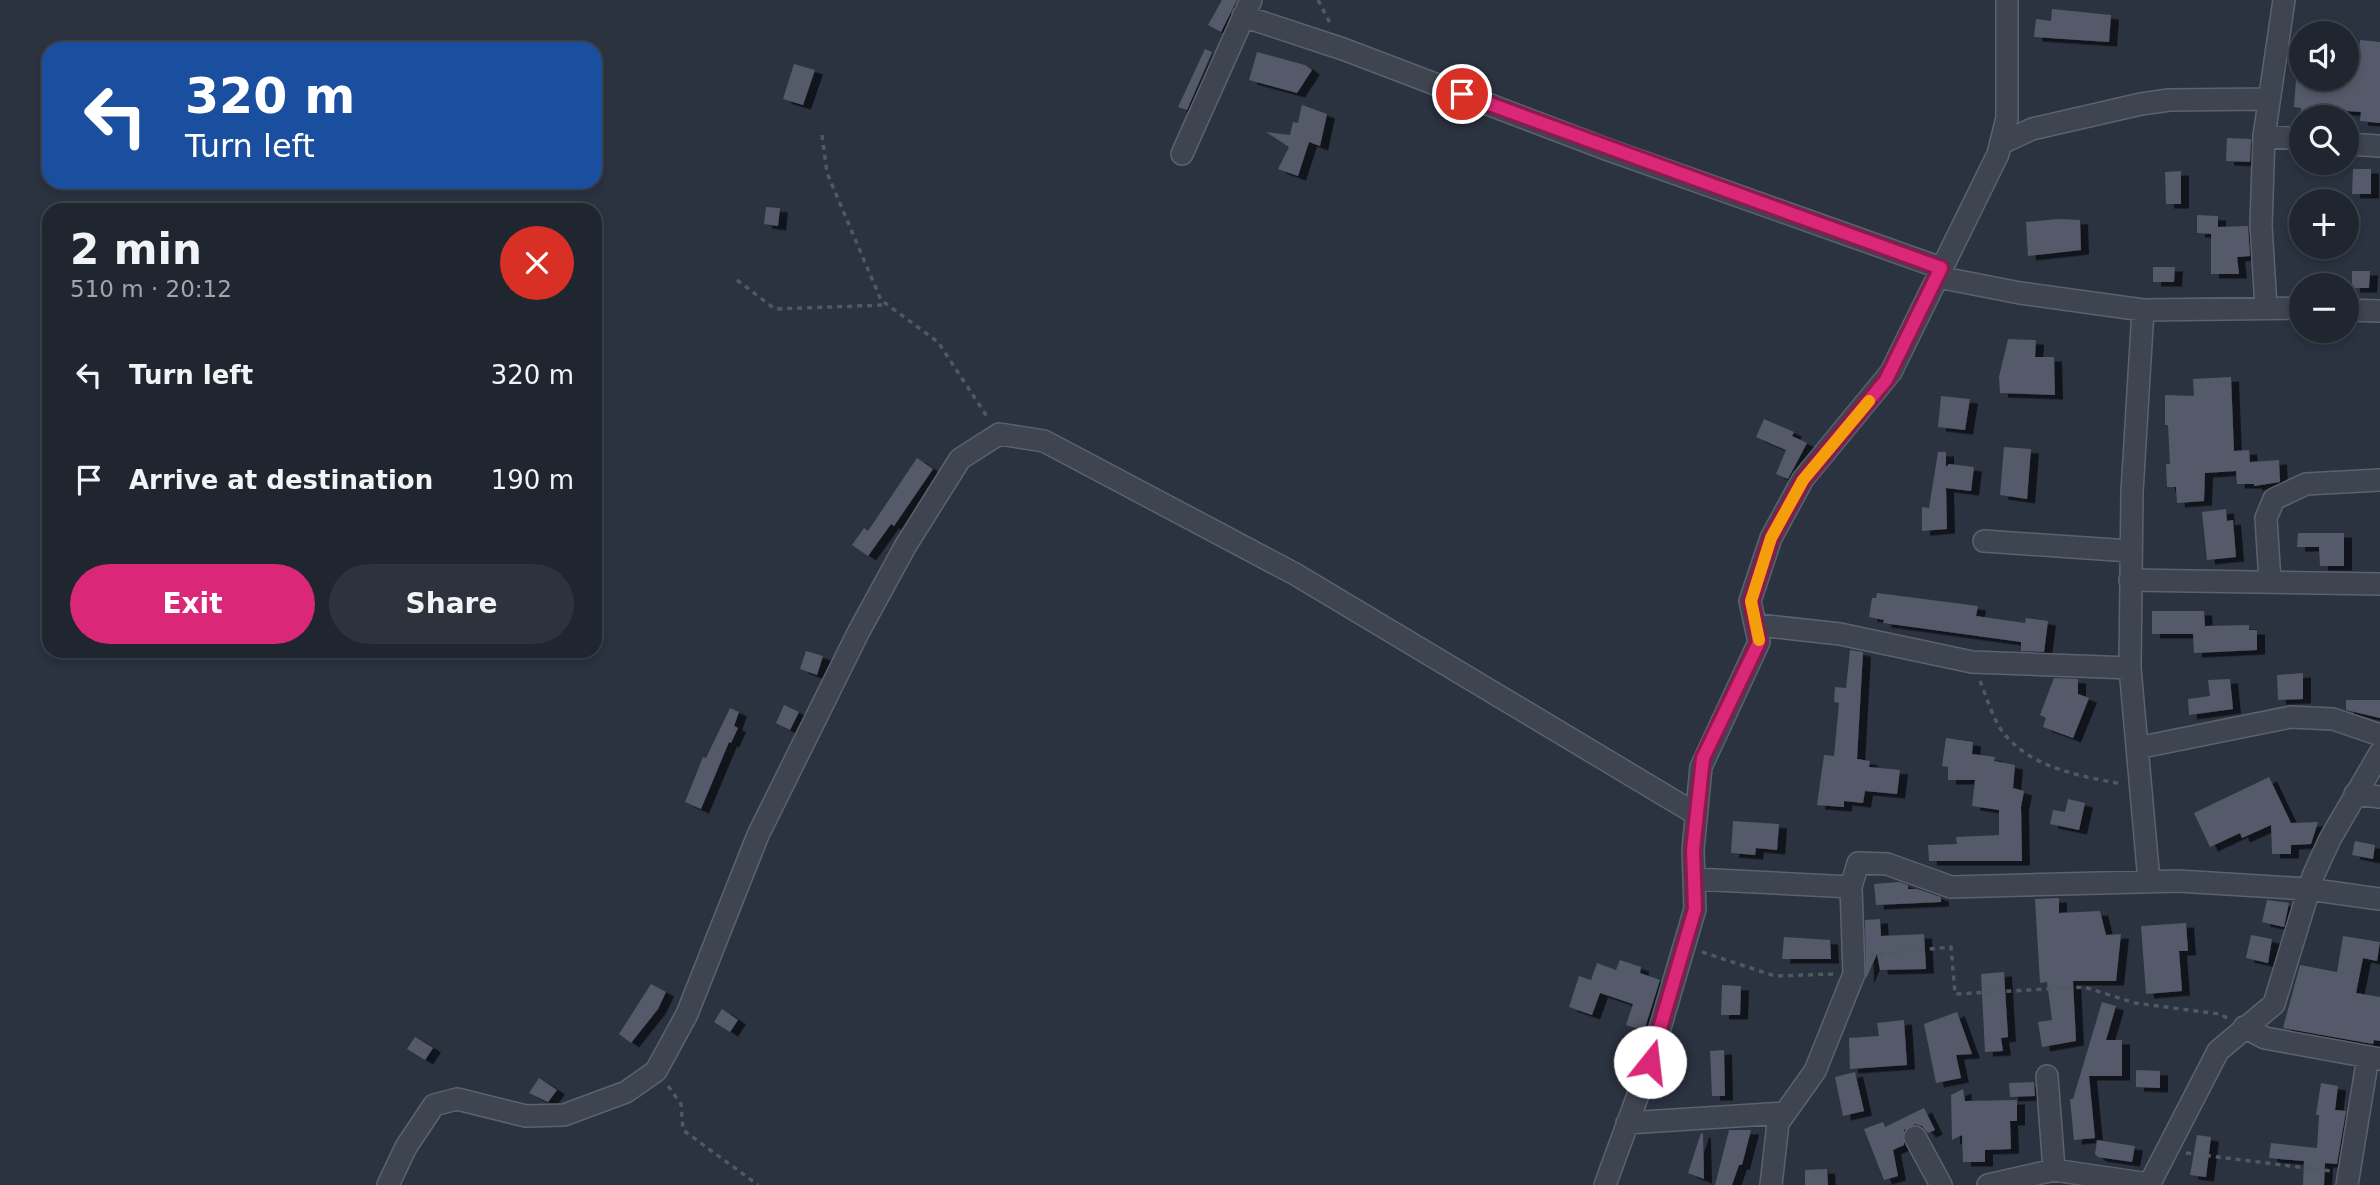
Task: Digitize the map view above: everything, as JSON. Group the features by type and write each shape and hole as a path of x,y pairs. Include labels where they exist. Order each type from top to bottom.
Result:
{"street":[{"path":"1605,1185 1650,1062 1695,909 1696,814 1703,758 1759,642 1758,625 1751,601 1771,538 1803,480 1886,380 2002,143 2007,118 2007,0"},
{"path":"2266,306 2261,225 2264,136 2284,0"},
{"path":"1182,154 1247,8 1343,49 1939,272 2020,293 2143,310 2289,307"},
{"path":"2002,143 2032,129 2141,104 2169,100 2268,99"},
{"path":"2264,136 2289,138"},
{"path":"2359,145 2380,146"},
{"path":"2143,310 2130,551 2130,668 2149,881"},
{"path":"2359,310 2380,311"},
{"path":"388,1185 406,1147 434,1105 457,1099 526,1116 564,1115 626,1092 656,1071 687,1014 758,835 859,631 906,545 960,459 999,434 1044,440 1296,574 1696,814"},
{"path":"2270,582 2266,518 2274,499 2306,484 2380,480"},
{"path":"1984,541 2130,551"},
{"path":"2130,580 2380,584"},
{"path":"1758,625 1840,634 1972,662 2130,668"},
{"path":"2137,748 2291,717 2333,719 2380,735"},
{"path":"1988,1185 2054,1170 2149,1184 2218,1051 2274,1004 2308,889 2330,839 2380,753"},
{"path":"2356,794 2380,797"},
{"path":"1771,1185 1777,1132 1783,1113 1815,1071 1854,965 1852,887 1858,863 1887,864 1951,887 2149,881 2308,889 2380,900"},
{"path":"1695,879 1852,887"},
{"path":"2245,1027 2265,1038 2374,1058 2348,1179"},
{"path":"2046,1076 2054,1170"},
{"path":"1627,1123 1783,1113"},
{"path":"1915,1137 1941,1185"}],"path":[{"path":"822,135 827,173 881,300 939,342 999,434"},
{"path":"737,280 775,309 887,304"},
{"path":"1972,662 2005,735 2033,757 2064,772 2141,786"},
{"path":"1684,945 1775,976 1951,947 1955,994 2084,987 2135,1003 2220,1014 2245,1027"},
{"path":"656,1071 681,1104 683,1130 758,1185"},
{"path":"2167,1150 2348,1179"}],"building":[{"path":"1222,0 1237,0 1221,32 1208,25"},
{"path":"2052,9 2111,15 2109,42 2034,37 2036,19 2051,21"},
{"path":"2360,40 2380,42 2380,123 2360,121 2359,105 2294,105 2295,91 2359,91"},
{"path":"1205,49 1212,52 1187,110 1178,107"},
{"path":"1257,52 1305,65 1312,70 1297,93 1249,80"},
{"path":"794,64 815,70 803,105 783,99"},
{"path":"1302,105 1327,114 1320,146 1309,142 1298,176 1278,169 1289,147 1266,132 1290,135 1293,122 1298,123"},
{"path":"2227,138 2251,139 2250,162 2226,161"},
{"path":"2359,169 2371,169 2371,194 2359,194 2359,189 2352,189 2353,175 2359,175"},
{"path":"2181,171 2181,204 2166,204 2165,172"},
{"path":"766,207 780,208 778,226 764,224"},
{"path":"2197,215 2218,216 2218,227 2248,226 2250,256 2237,257 2239,274 2211,274 2211,234 2197,233"},
{"path":"2080,220 2081,250 2028,256 2026,222"},
{"path":"2153,267 2175,267 2174,282 2153,282"},
{"path":"2370,271 2369,288 2359,288 2359,273 2352,273"},
{"path":"2008,339 2036,340 2035,357 2054,357 2055,395 2000,393 1999,377"},
{"path":"2231,377 2234,451 2249,450 2250,462 2279,460 2280,482 2254,486 2237,484 2236,471 2205,473 2204,501 2177,503 2176,487 2167,487 2166,464 2170,464 2168,425 2165,425 2165,395 2194,396 2193,379"},
{"path":"1941,396 1970,399 1965,430 1938,427"},
{"path":"1764,419 1794,432 1792,436 1807,443 1788,479 1776,474 1786,450 1756,437"},
{"path":"2004,447 2031,449 2027,499 2000,495"},
{"path":"1938,452 1946,452 1946,467 1949,464 1974,467 1971,491 1946,488 1947,529 1922,531 1922,507 1929,508"},
{"path":"917,458 933,469 894,526 891,524 868,556 852,545 864,528 868,531"},
{"path":"2226,509 2227,521 2233,520 2236,557 2207,560 2202,512"},
{"path":"2298,533 2344,533 2344,566 2320,566 2319,547 2297,547"},
{"path":"1877,593 1978,606 1976,616 2025,623 2026,618 2048,621 2044,652 2021,651 2021,642 1883,623 1884,620 1869,617 1872,598 1876,598"},
{"path":"2152,611 2204,611 2205,626 2249,625 2249,630 2257,630 2257,650 2194,653 2193,634 2152,634"},
{"path":"1850,650 1863,652 1857,759 1870,761 1869,767 1900,770 1897,794 1865,791 1863,803 1844,801 1844,807 1817,805 1824,755 1834,756 1839,703 1834,702 1835,687 1846,688"},
{"path":"806,651 823,656 817,675 800,669"},
{"path":"2303,673 2303,699 2278,700 2277,675"},
{"path":"2054,678 2078,679 2078,694 2089,698 2073,738 2043,727 2046,718 2040,715"},
{"path":"2230,679 2233,709 2189,715 2188,699 2210,696 2208,680"},
{"path":"2346,700 2380,700 2380,718 2346,710"},
{"path":"784,705 799,712 790,730 776,723"},
{"path":"730,708 739,712 734,726 738,728 731,743 729,742 701,809 685,802 703,757 706,758"},
{"path":"1946,738 1973,742 1972,754 1995,757 1994,761 2015,765 2013,788 2024,791 2021,807 2022,861 1929,861 1928,845 1957,844 1956,837 1999,835 1999,810 1972,806 1975,780 1948,780 1948,767 1942,766"},
{"path":"2269,777 2291,823 2318,822 2311,844 2291,845 2291,854 2272,854 2271,825 2242,838 2240,833 2210,847 2194,813"},
{"path":"2068,799 2085,803 2079,830 2050,824 2053,810 2065,812"},
{"path":"1733,821 1779,824 1777,850 1756,848 1755,855 1731,853"},
{"path":"2355,841 2375,845 2373,859 2352,855"},
{"path":"1899,882 1908,885 1908,889 1917,889 1941,897 1941,902 1876,905 1874,884"},
{"path":"2059,898 2059,913 2100,911 2106,935 2121,934 2116,981 2073,981 2076,1041 2042,1047 2038,1022 2052,1020 2047,982 2040,983 2035,899"},
{"path":"2267,900 2289,903 2284,927 2262,922"},
{"path":"1880,919 1881,936 1924,934 1926,969 1880,970 1877,954 1866,979 1865,920"},
{"path":"2186,923 2188,951 2179,951 2182,991 2146,994 2141,926"},
{"path":"2251,935 2272,939 2268,963 2246,958"},
{"path":"2343,936 2380,942 2377,961 2363,958 2356,993 2380,997 2380,1041 2374,1040 2373,1044 2283,1028 2300,965 2337,972"},
{"path":"1784,937 1830,940 1831,959 1782,959"},
{"path":"1620,960 1641,967 1640,973 1660,980 1644,1031 1626,1025 1633,1004 1600,993 1592,1015 1569,1007 1579,976 1591,980 1597,963 1616,970"},
{"path":"2004,972 2008,1037 2001,1038 2003,1051 1985,1052 1981,974"},
{"path":"651,984 666,992 658,1009 631,1043 619,1034"},
{"path":"1722,985 1741,986 1740,1015 1721,1015"},
{"path":"2102,1002 2116,1006 2106,1040 2122,1040 2122,1076 2089,1076 2095,1138 2074,1140 2070,1099 2073,1099"},
{"path":"722,1009 738,1020 730,1032 714,1022"},
{"path":"1957,1012 1972,1054 1956,1055 1961,1078 1936,1083 1924,1024"},
{"path":"1904,1020 1907,1065 1850,1069 1849,1038 1879,1036 1877,1023"},
{"path":"415,1037 433,1048 425,1060 407,1049"},
{"path":"1724,1050 1725,1096 1712,1096 1710,1051"},
{"path":"2136,1070 2160,1071 2160,1088 2136,1087"},
{"path":"1855,1072 1864,1111 1843,1116 1835,1077"},
{"path":"539,1078 557,1090 548,1102 529,1093"},
{"path":"2034,1082 2035,1096 2010,1097 2009,1083"},
{"path":"2321,1083 2338,1086 2335,1110 2346,1111 2337,1164 2325,1163 2324,1185 2303,1185 2304,1161 2269,1158 2271,1143 2317,1148 2319,1115 2316,1115"},
{"path":"1963,1089 1965,1101 2017,1100 2017,1121 2010,1121 2011,1149 1985,1150 1985,1162 1963,1162 1962,1135 1952,1140 1951,1095"},
{"path":"1924,1108 1935,1130 1928,1133 1922,1126 1915,1124 1904,1130 1904,1145 1893,1150 1898,1176 1884,1180 1864,1129 1883,1122 1885,1127"},
{"path":"1729,1130 1751,1130 1742,1165 1739,1165 1732,1185 1715,1185"},
{"path":"1701,1133 1703,1134 1704,1179 1688,1173"},
{"path":"2197,1135 2211,1137 2206,1177 2190,1175"},
{"path":"2097,1140 2135,1146 2132,1162 2098,1157 2095,1154"},
{"path":"1827,1169 1828,1185 1805,1185 1805,1170"}],"slow traffic":[{"path":"1759,640 1751,597 1771,538 1803,480 1869,401"}],"route":[{"path":"1462,94 1606,149 1941,268 1886,380 1803,480 1771,538 1751,597 1759,642 1703,758 1693,850 1697,898 1650,1062"}]}
